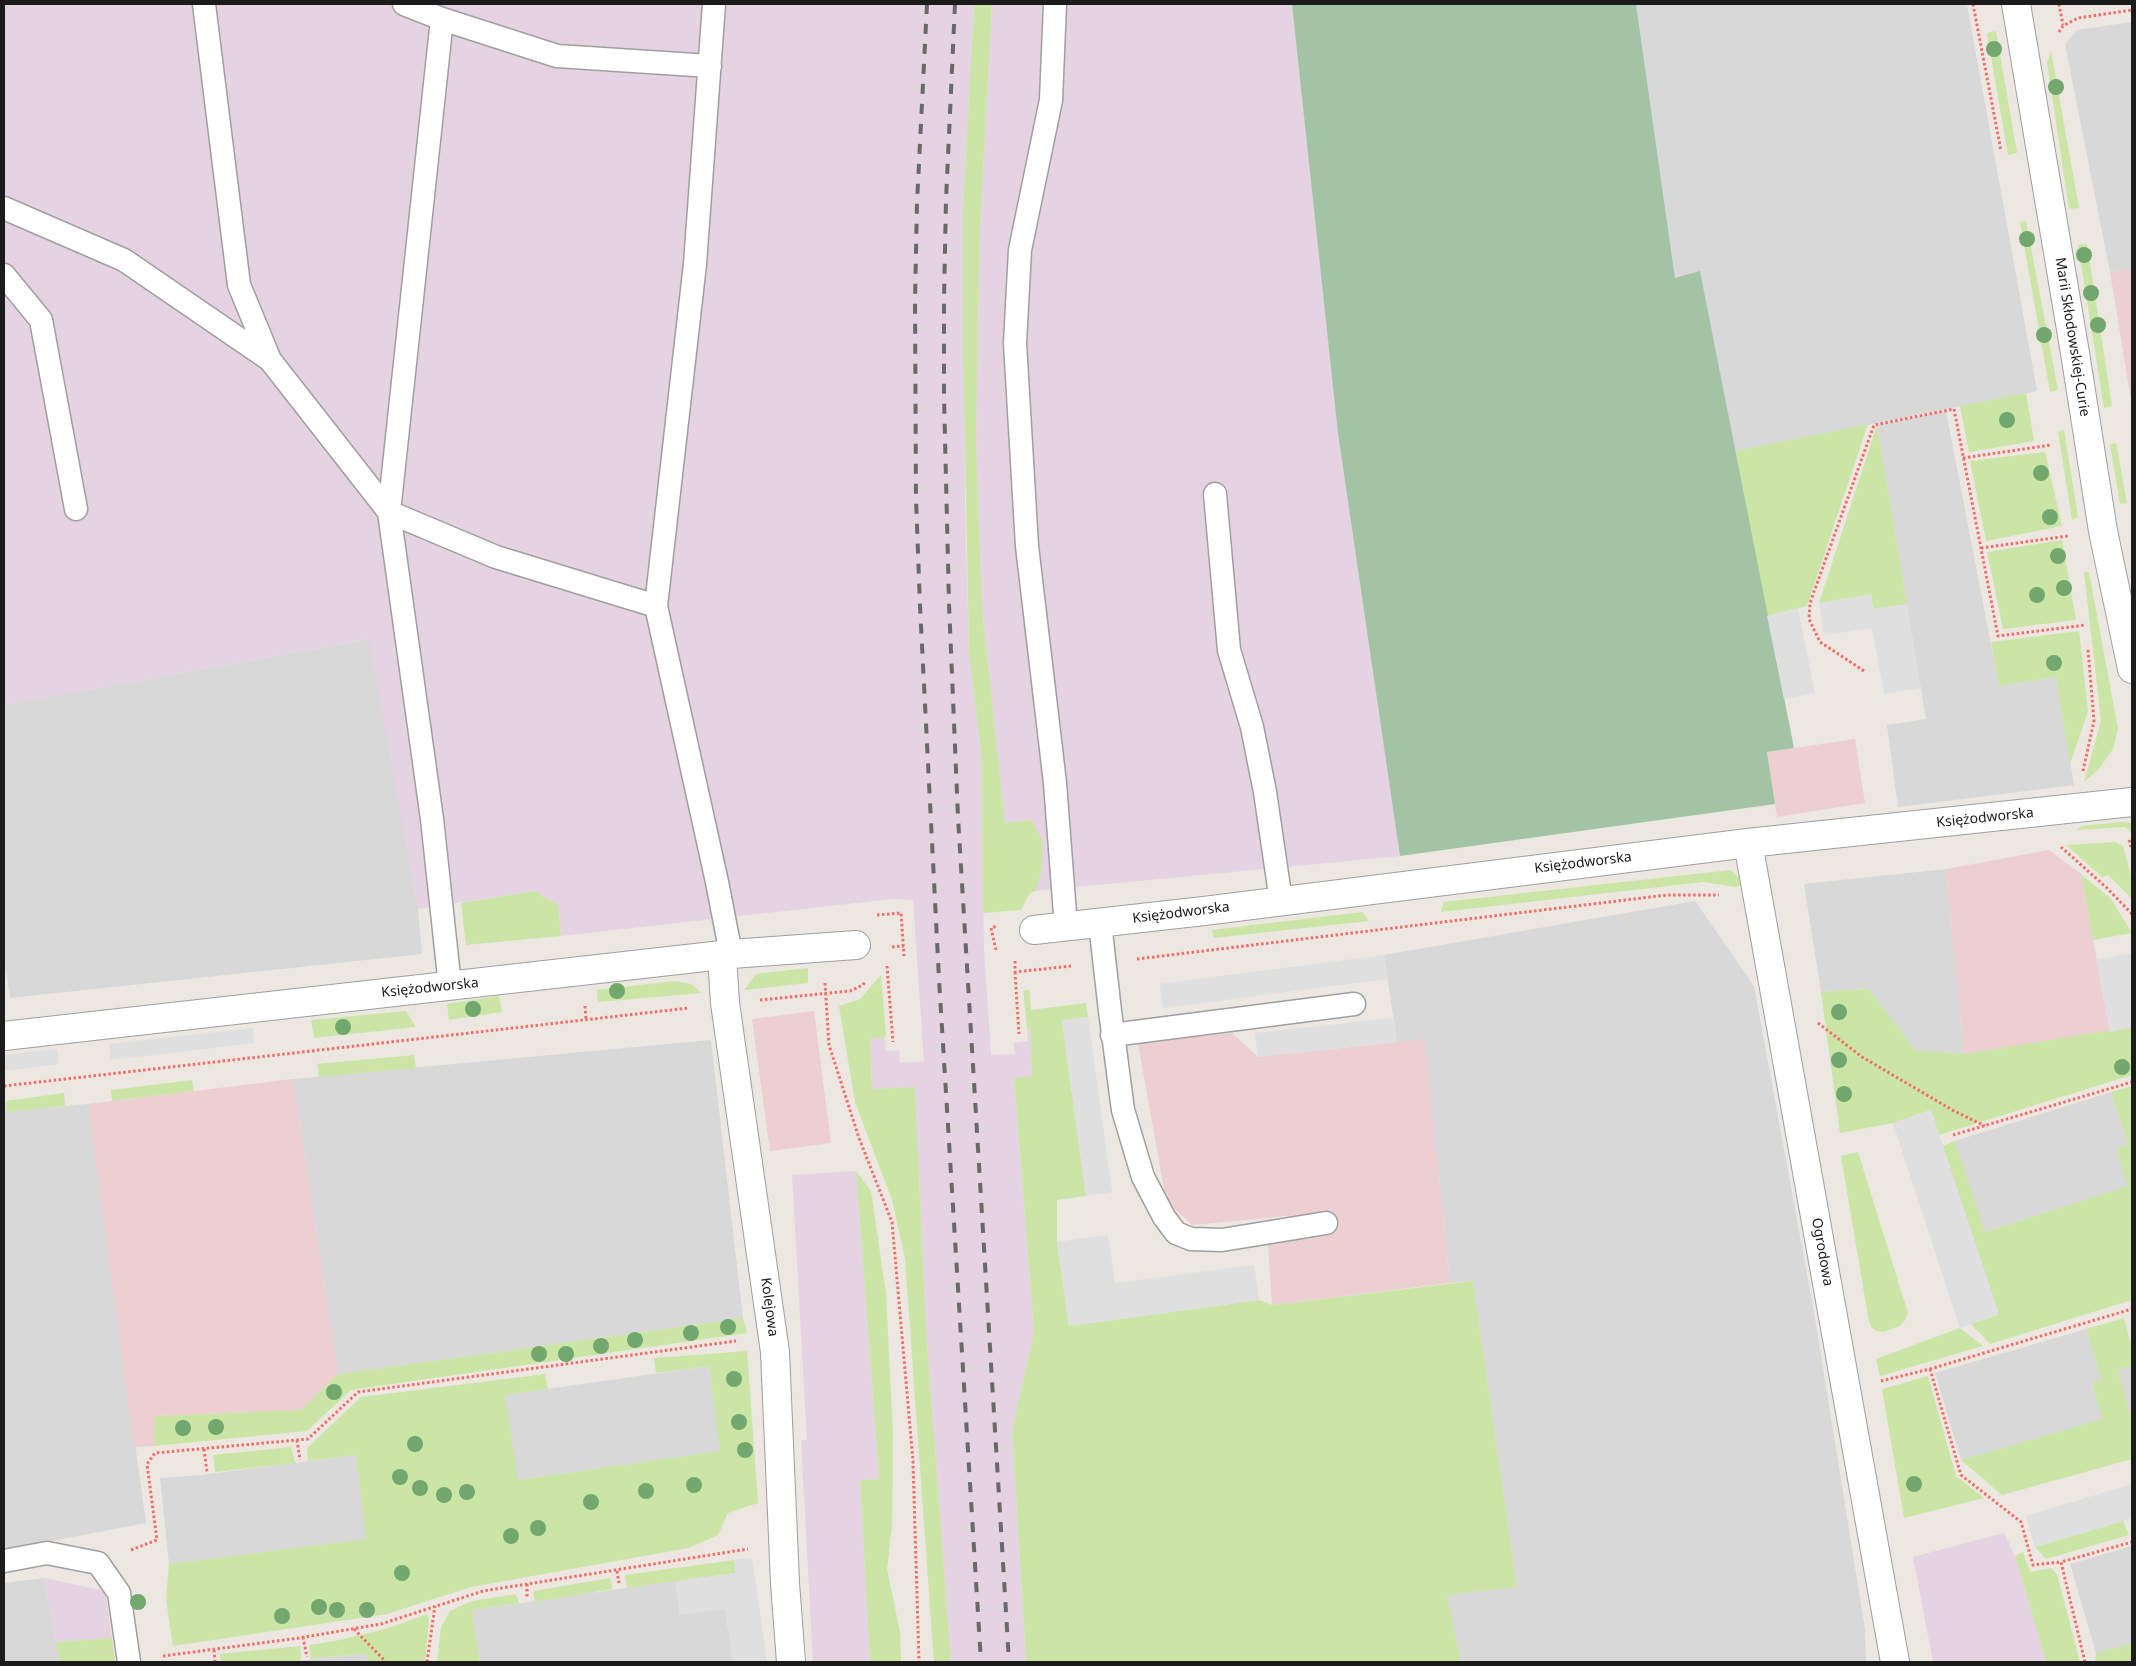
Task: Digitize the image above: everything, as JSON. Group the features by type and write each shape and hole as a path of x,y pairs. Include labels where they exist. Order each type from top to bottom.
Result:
{"street":[{"name":"Marii Skłodowskiej-Curie","path":"2016,4 2076,353 2103,531 2126,616 2132,669"},
{"name":"Księżodworska","path":"1034,930 1748,843 2132,802"},
{"name":"Ogrodowa","path":"1748,843 1895,1662"},
{"name":"Księżodworska","path":"4,1036 726,954 856,945"},
{"name":"Kolejowa","path":"726,954 725,1003 774,1336 783,1543 791,1662"}],"lane":[{"path":"204,4 239,285 270,360 389,512 496,557 656,606"},
{"path":"406,4 442,19 557,56 710,66"},
{"path":"714,4 696,264 656,606 717,882 726,954"},
{"path":"1055,4 1051,100 1020,250 1015,343 1027,546 1055,783 1066,927"},
{"path":"442,19 389,512 432,819 450,986"},
{"path":"4,208 124,260 270,360"},
{"path":"4,275 41,320 76,509"},
{"path":"1215,494 1229,650 1252,727 1281,901"},
{"path":"1100,923 1112,1035 1123,1110 1143,1177 1164,1217 1176,1234 1191,1239 1222,1240 1326,1223"},
{"path":"1112,1035 1354,1004"},
{"path":"4,1561 47,1553 98,1563 119,1593 129,1661"}],"path":[{"path":"1973,4 2001,152"},
{"path":"2059,4 2063,26 2078,18 2132,10"},
{"path":"1864,671 1820,642 1809,619 1810,603 1874,425 1954,409 1998,636 2086,625"},
{"path":"2049,435 2053,454"},
{"path":"1963,458 2051,445"},
{"path":"2067,526 2070,544"},
{"path":"1981,548 2068,536"},
{"path":"2084,616 2087,634"},
{"path":"2082,773 2094,721 2088,644"},
{"path":"2059,846 2107,888 2132,914"},
{"path":"1016,972 1304,940 1667,896 1722,895"},
{"path":"822,948 829,1045 859,1138 892,1222 913,1461 919,1662"},
{"path":"1015,954 1019,1034"},
{"path":"886,957 893,1042"},
{"path":"4,1086 725,1003"},
{"path":"1812,1019 1862,1057 1954,1111 1985,1126"},
{"path":"1953,1135 2132,1082"},
{"path":"1873,1383 1930,1369 2132,1309"},
{"path":"98,1563 157,1540 148,1464 155,1453 308,1439 358,1392 774,1336"},
{"path":"1930,1369 1961,1475 2021,1522 2033,1565 2061,1562 2132,1542"},
{"path":"297,1440 300,1460"},
{"path":"204,1449 207,1472"},
{"path":"129,1661 382,1624 483,1591 783,1543"},
{"path":"2061,1562 2085,1662"},
{"path":"617,1571 619,1583"},
{"path":"526,1584 527,1597"},
{"path":"427,1662 435,1606"},
{"path":"354,1629 386,1662"},
{"path":"303,1637 307,1657"},
{"path":"214,1650 215,1662"}],"shaded area":[{"path":"4,4 974,4 963,206 965,498 969,654 981,751 984,950 991,1055 1015,1054 1014,1043 1028,1041 1027,1028 1030,1029 1032,1077 1014,1079 1034,1332 1012,1430 1026,1662 951,1662 926,1328 915,1087 872,1089 870,1038 885,1038 886,1051 899,1050 900,1063 924,1061 913,900 892,899 561,936 558,904 534,891 418,909 369,639 4,705"},
{"path":"992,4 1292,4 1400,856 1034,891 1031,820 1005,823 982,607 976,439 980,228"},
{"path":"1636,4 1967,4 2037,391 1735,451 1700,272 1675,278"},
{"path":"2132,22 2132,269 2110,272 2065,44 2077,30"},
{"path":"2132,269 2132,406 2110,272"},
{"path":"1946,411 1999,686 2056,677 2074,785 1898,807 1887,725 1926,719 1877,425"},
{"path":"1871,594 1873,609 1907,604 1921,688 1884,694 1872,628 1824,635 1819,603"},
{"path":"1798,609 1815,693 1784,699 1767,616"},
{"path":"370,639 418,909 422,954 10,998 4,957 4,705"},
{"path":"1855,739 1865,803 1777,817 1767,752"},
{"path":"2049,850 2081,874 2110,1032 1964,1054 1946,869"},
{"path":"1946,869 1964,1054 1915,1050 1869,989 1821,992 1804,884"},
{"path":"1695,901 1754,986 1814,1312 1865,1629 1866,1662 1461,1662 1446,1595 1517,1587 1473,1281 1450,1283 1425,1040 1397,1042 1384,955"},
{"path":"2132,953 2132,1027 2110,1032 2096,960"},
{"path":"1384,955 1387,979 1163,1008 1160,984"},
{"path":"814,1011 831,1143 770,1151 752,1019"},
{"path":"1088,1017 1112,1192 1086,1196 1062,1020"},
{"path":"1394,1018 1397,1042 1258,1057 1255,1033"},
{"path":"253,1028 254,1043 111,1060 109,1044"},
{"path":"1232,1033 1258,1057 1425,1039 1450,1283 1272,1305 1268,1244 1333,1233 1330,1212 1192,1225 1166,1201 1138,1043"},
{"path":"711,1040 743,1318 338,1374 293,1079"},
{"path":"57,1049 59,1064 4,1071 4,1055"},
{"path":"293,1079 338,1374 301,1410 155,1416 154,1446 134,1447 88,1104"},
{"path":"2111,1092 2128,1146 2116,1149 2129,1186 1984,1232 1955,1141"},
{"path":"88,1104 146,1523 4,1550 4,1112"},
{"path":"1931,1110 1999,1314 1960,1328 1893,1123"},
{"path":"856,1171 879,1479 860,1480 870,1662 813,1662 801,1440 807,1440 792,1175"},
{"path":"1108,1235 1115,1283 1254,1265 1259,1300 1069,1326 1057,1242"},
{"path":"2086,1329 2102,1381 2092,1384 2103,1419 1961,1460 1935,1373"},
{"path":"709,1366 721,1451 517,1480 505,1395"},
{"path":"2132,1366 2132,1413 2130,1414 2117,1370"},
{"path":"356,1455 367,1539 169,1564 160,1478 201,1475"},
{"path":"2132,1484 2132,1518 2035,1547 2026,1516"},
{"path":"2004,1533 2015,1556 2046,1662 1933,1662 1913,1557"},
{"path":"2132,1546 2132,1643 2096,1653 2070,1564"},
{"path":"752,1558 767,1662 733,1662 725,1609 680,1615 675,1581 736,1573 734,1560"},
{"path":"44,1578 60,1662 4,1662 4,1583"},
{"path":"44,1578 105,1591 112,1638 56,1642"},
{"path":"675,1581 680,1615 725,1608 733,1662 480,1662 472,1610"},
{"path":"367,1653 368,1662 287,1662"}],"green space":[{"path":"974,4 992,4 980,228 976,439 982,607 1005,823 1031,820 1043,842 1042,871 1035,891 1029,894 1021,910 983,913 981,751 969,654 963,350 963,206"},
{"path":"1292,4 1636,4 1675,278 1700,271 1794,748 1767,752 1775,804 1400,856 1338,433"},
{"path":"1996,31 2017,153 2008,155 1987,33"},
{"path":"2051,51 2079,208 2069,209 2047,62"},
{"path":"2026,221 2058,390 2050,392 2020,222"},
{"path":"2087,244 2112,406 2104,408 2078,245"},
{"path":"2026,393 2034,441 1969,452 1960,406"},
{"path":"1868,424 1807,606 1767,616 1735,451"},
{"path":"1877,425 1907,604 1873,609 1871,595 1819,603"},
{"path":"2064,430 2078,517 2072,520 2058,431"},
{"path":"2116,443 2127,503 2120,504 2110,444"},
{"path":"2045,452 2062,526 1986,541 1970,461"},
{"path":"2062,540 2076,620 2003,629 1987,552"},
{"path":"2084,572 2089,572 2118,729 2113,749 2098,770 2084,782 2101,721"},
{"path":"2079,631 2088,711 2070,764 2056,677 1999,686 1991,642"},
{"path":"2121,822 2132,825 2132,834 2125,827 2077,830 2082,826"},
{"path":"2115,842 2123,846 2132,879 2132,899 2108,875 2102,877 2066,845"},
{"path":"1731,870 1739,878 1741,885 1736,887 1703,882 1441,912 1444,902"},
{"path":"2081,874 2111,899 2132,933 2093,940"},
{"path":"534,891 558,904 561,936 466,945 461,903"},
{"path":"1362,912 1369,921 1214,938 1212,930"},
{"path":"808,968 808,983 744,990 756,974"},
{"path":"881,975 886,1034 885,1038 870,1038 872,1089 915,1087 926,1328 951,1662 934,1662 905,1259 892,1200 855,1102 839,1006 860,999"},
{"path":"675,981 691,984 702,993 598,1002 597,990"},
{"path":"1869,989 1915,1050 1964,1054 2132,1027 2132,1075 1939,1135 1931,1110 1893,1123 1840,1133 1821,992"},
{"path":"1023,990 1029,990 1031,1010 1086,1003 1088,1017 1062,1021 1086,1196 1057,1200 1057,1242 1069,1326 1259,1300 1272,1305 1473,1281 1517,1587 1447,1595 1461,1662 1026,1662 1012,1430 1034,1332 1014,1078 1032,1076 1030,1029 1027,1028"},
{"path":"499,996 502,1012 449,1020 447,1004"},
{"path":"406,1011 416,1027 314,1038 311,1020"},
{"path":"414,1055 416,1068 319,1077 317,1064"},
{"path":"192,1080 194,1091 112,1101 111,1090"},
{"path":"2132,1086 2132,1300 1990,1344 1971,1324 1998,1315 1943,1146 1955,1141 1985,1232 2128,1186 2116,1149 2128,1145 2111,1092"},
{"path":"64,1093 65,1106 6,1112 6,1101"},
{"path":"1858,1152 1908,1313 1900,1326 1883,1332 1872,1328 1869,1322 1841,1156"},
{"path":"856,1171 871,1191 886,1293 893,1434 892,1526 887,1569 900,1632 901,1662 870,1662 860,1480 879,1479"},
{"path":"743,1318 747,1333 351,1390 307,1431 154,1446 155,1416 301,1410 338,1374"},
{"path":"2124,1318 2132,1349 2132,1366 2118,1370 2130,1414 2132,1413 2132,1459 2002,1495 1961,1460 2102,1419 2092,1383 2102,1381 2086,1329"},
{"path":"1960,1328 1983,1346 1880,1376 1876,1359"},
{"path":"747,1351 758,1503 728,1513 718,1535 689,1548 471,1587 387,1614 173,1646 166,1599 169,1564 366,1539 356,1455 308,1461 307,1448 361,1397 545,1374 548,1389 505,1395 518,1480 720,1451 709,1366 656,1373 654,1358"},
{"path":"1928,1376 1956,1476 1984,1498 1904,1518 1882,1389"},
{"path":"291,1447 295,1463 215,1472 213,1455"},
{"path":"2123,1521 2129,1535 2046,1559 2035,1547"},
{"path":"2023,1552 2030,1572 2051,1568 2057,1574 2080,1662 2046,1662 2015,1556"},
{"path":"734,1560 736,1573 627,1588 625,1575"},
{"path":"610,1578 613,1589 535,1602 533,1591"},
{"path":"516,1594 519,1603 472,1610 480,1662 437,1662 441,1627 450,1611 472,1601"},
{"path":"427,1614 429,1619 425,1662 368,1662 367,1653 311,1659 309,1645 389,1628"},
{"path":"112,1638 115,1662 60,1662 56,1642"},
{"path":"2132,1643 2132,1662 2095,1662 2096,1653"},
{"path":"300,1646 301,1661 221,1662 220,1654"}],"railway":[{"path":"927,4 917,203 915,301 916,499 939,979 981,1662"},
{"path":"955,4 946,200 944,299 944,397 949,604 958,817 1009,1662"}]}
